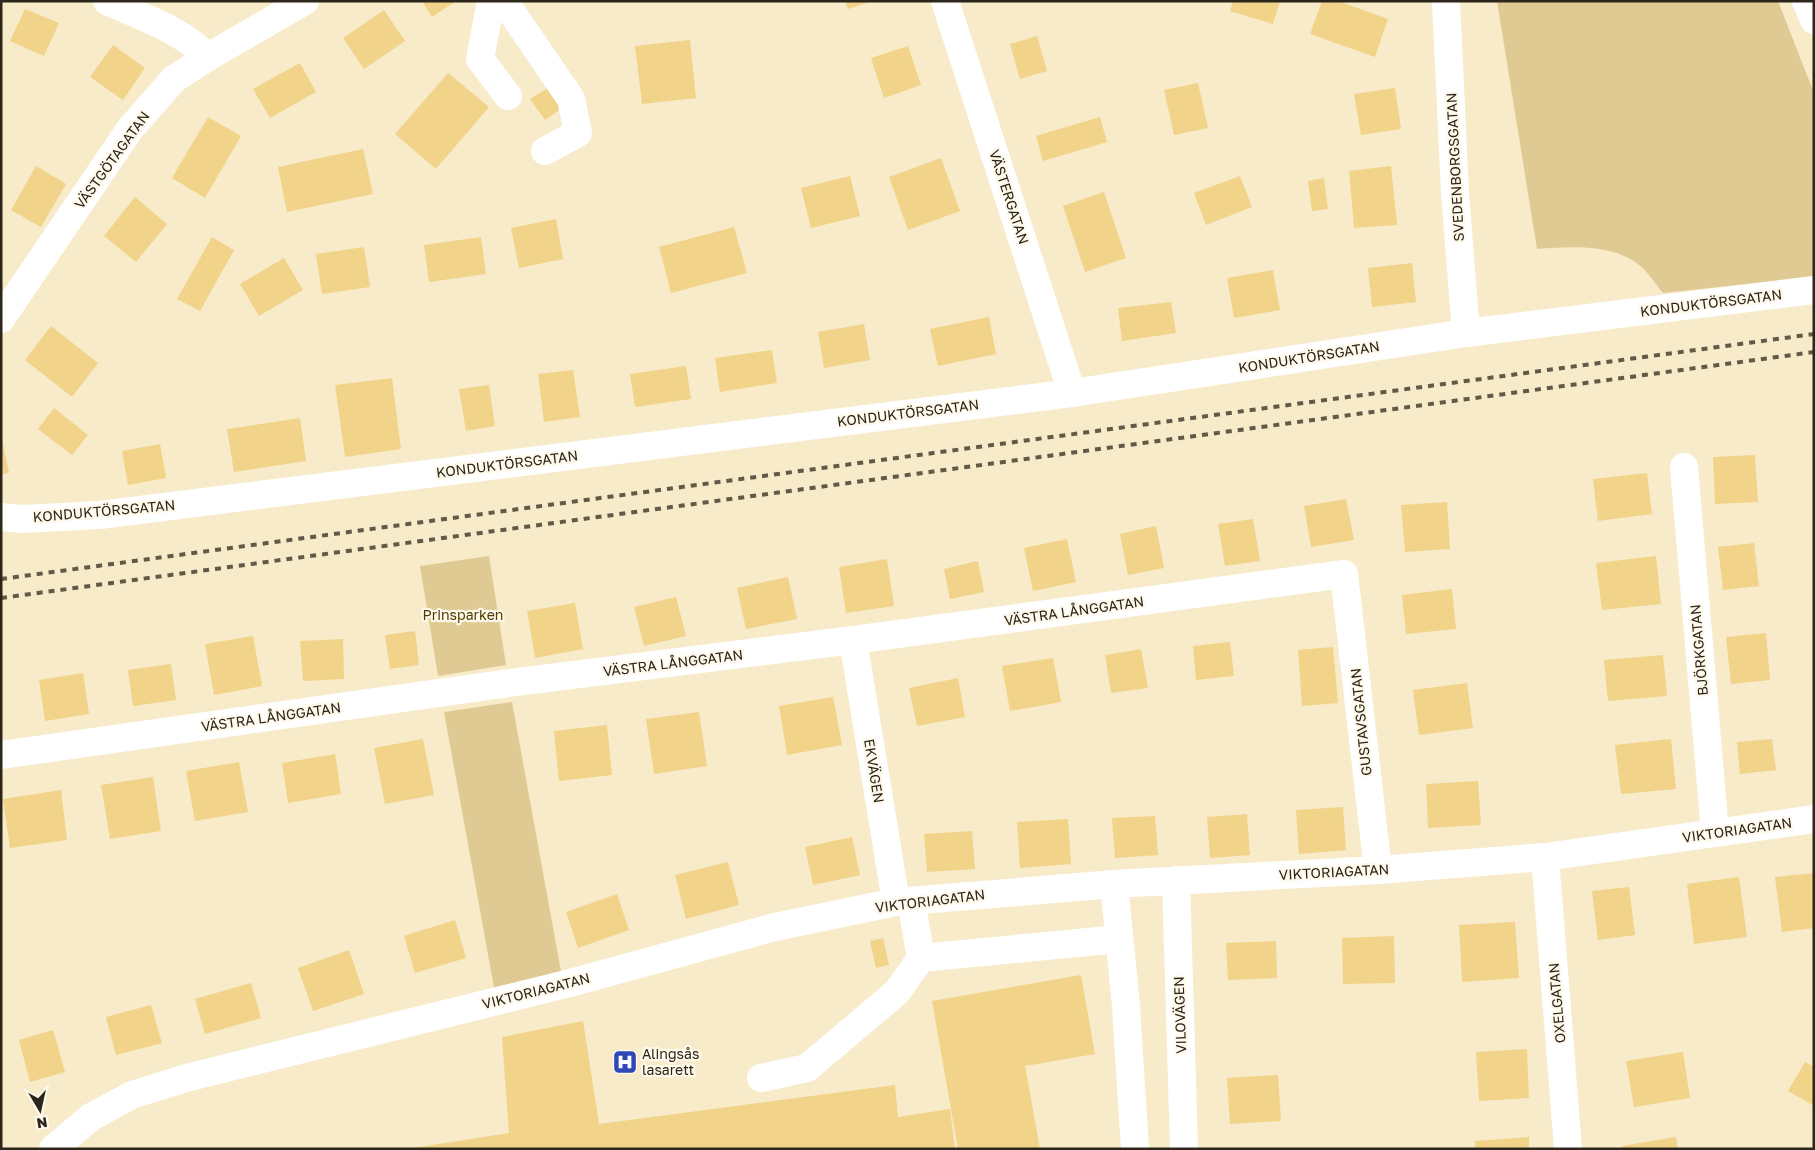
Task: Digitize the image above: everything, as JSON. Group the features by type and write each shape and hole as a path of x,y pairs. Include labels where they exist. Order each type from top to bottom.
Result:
{"street":[{"path":"107,1 178,33 198,47 208,57"},
{"name":"VÄSTGÖTAGATAN","path":"1,319 130,129 174,79 304,1"},
{"path":"492,1 480,59 508,96"},
{"path":"504,1 571,99 578,133 545,151"},
{"name":"VÄSTERGATAN","path":"944,1 1072,393"},
{"name":"SVEDENBORGSGATAN","path":"1446,1 1456,192 1466,333"},
{"path":"1806,1 1814,20"},
{"name":"KONDUKTÖRSGATAN","path":"1,517 22,519 109,513 1072,393 1466,333 1814,290"},
{"name":"BJÖRKGATAN","path":"1684,467 1714,833"},
{"name":"VÄSTRA LÅNGGATAN","path":"1,754 509,683 852,640 1344,574"},
{"name":"GUSTAVSGATAN","path":"1344,574 1378,870"},
{"name":"EKVÄGEN","path":"852,640 904,902 922,958"},
{"name":"VIKTORIAGATAN","path":"54,1149 91,1117 132,1095 186,1078 570,984 775,927 904,902 1114,884 1378,870 1545,857 1814,819"},
{"name":"OXELGATAN","path":"1545,857 1568,1149"},
{"name":"VILOVÄGEN","path":"1176,880 1184,1149"},
{"path":"1114,884 1126,1006 1135,1149"},
{"path":"761,1078 807,1068 897,992 922,958 1119,938"}],"green space":[{"path":"1497,1 1778,1 1814,93 1814,277 1663,293 1638,264 1627,257 1602,249 1576,247 1537,249"},
{"name":"Prinsparken","path":"489,556 506,665 438,676 420,566"},
{"path":"512,702 562,977 495,993 444,712"}],"building":[{"path":"422,1 456,1 432,17"},
{"path":"845,1 870,1 870,2 848,9"},
{"path":"1233,1 1280,1 1273,24 1230,11"},
{"path":"1322,1 1338,1 1388,19 1375,57 1310,34"},
{"path":"25,9 59,23 44,56 10,41"},
{"path":"384,10 405,41 364,69 343,38"},
{"path":"1037,36 1047,71 1020,79 1010,44"},
{"path":"690,40 696,98 642,104 635,46"},
{"path":"113,45 145,68 123,100 90,77"},
{"path":"908,46 921,85 884,98 871,58"},
{"path":"300,63 316,92 270,118 253,89"},
{"path":"448,73 489,107 436,169 395,134"},
{"path":"1198,83 1208,128 1174,135 1164,90"},
{"path":"548,88 561,109 545,120 530,99"},
{"path":"1395,88 1401,129 1361,135 1354,94"},
{"path":"208,117 241,136 205,198 172,178"},
{"path":"1100,117 1107,142 1043,161 1036,136"},
{"path":"363,149 373,194 287,212 278,167"},
{"path":"941,158 960,211 908,230 889,177"},
{"path":"36,166 66,184 41,227 11,210"},
{"path":"1391,166 1397,225 1354,228 1349,171"},
{"path":"850,176 860,216 811,228 801,188"},
{"path":"1240,176 1252,207 1206,225 1194,193"},
{"path":"1324,178 1328,209 1312,211 1308,181"},
{"path":"1104,192 1126,258 1085,272 1063,206"},
{"path":"135,197 167,224 136,262 104,236"},
{"path":"556,219 563,259 519,268 511,228"},
{"path":"734,227 747,273 671,293 659,247"},
{"path":"212,237 234,250 200,311 177,299"},
{"path":"481,237 486,274 429,282 424,245"},
{"path":"364,247 370,287 322,294 316,254"},
{"path":"284,258 303,290 259,316 240,284"},
{"path":"1412,263 1416,302 1372,307 1368,268"},
{"path":"1273,270 1280,310 1234,318 1227,278"},
{"path":"1171,302 1176,333 1122,341 1118,308"},
{"path":"989,317 996,354 938,366 930,329"},
{"path":"864,324 870,360 824,368 818,332"},
{"path":"51,326 98,363 72,397 25,360"},
{"path":"772,350 777,383 720,392 715,358"},
{"path":"686,366 691,399 635,407 630,374"},
{"path":"573,370 580,417 544,422 538,374"},
{"path":"392,378 401,449 345,457 335,385"},
{"path":"489,385 495,426 466,431 459,389"},
{"path":"54,408 88,435 72,455 38,429"},
{"path":"300,418 306,461 234,472 227,429"},
{"path":"1,435 9,473 1,474"},
{"path":"160,444 166,478 128,485 122,451"},
{"path":"1755,455 1758,502 1715,504 1713,457"},
{"path":"1647,473 1652,514 1598,521 1593,479"},
{"path":"1346,499 1354,540 1311,547 1304,506"},
{"path":"1447,502 1450,549 1405,552 1401,505"},
{"path":"1253,519 1260,561 1225,566 1218,524"},
{"path":"1156,526 1164,568 1128,575 1120,534"},
{"path":"1067,539 1076,582 1033,591 1024,548"},
{"path":"1754,543 1759,586 1723,590 1718,547"},
{"path":"1656,556 1661,604 1602,610 1596,563"},
{"path":"887,559 894,606 846,613 839,567"},
{"path":"978,561 984,592 950,599 944,569"},
{"path":"788,577 797,619 746,629 737,588"},
{"path":"1452,589 1456,629 1406,634 1402,595"},
{"path":"676,597 686,636 644,646 634,607"},
{"path":"575,603 583,649 535,658 527,611"},
{"path":"415,631 419,665 390,669 385,635"},
{"path":"1766,633 1770,680 1731,684 1726,637"},
{"path":"253,636 262,686 214,695 205,644"},
{"path":"343,639 344,679 303,681 300,641"},
{"path":"1230,642 1234,676 1196,680 1193,646"},
{"path":"1333,647 1338,703 1302,706 1298,650"},
{"path":"1141,649 1148,688 1111,693 1105,655"},
{"path":"1663,655 1667,696 1608,701 1604,660"},
{"path":"1053,658 1061,702 1010,711 1002,666"},
{"path":"171,664 176,700 133,706 128,670"},
{"path":"83,673 89,714 45,721 39,680"},
{"path":"958,678 965,717 917,726 909,688"},
{"path":"1467,683 1473,728 1419,735 1413,690"},
{"path":"833,697 842,745 787,755 779,706"},
{"path":"699,712 707,766 654,774 646,719"},
{"path":"607,725 612,775 559,781 554,731"},
{"path":"423,739 434,795 385,804 374,748"},
{"path":"1671,739 1676,789 1621,794 1615,745"},
{"path":"1772,739 1776,770 1740,774 1737,742"},
{"path":"335,754 341,794 288,803 282,763"},
{"path":"239,762 248,812 195,821 186,771"},
{"path":"153,777 161,831 110,839 101,785"},
{"path":"1478,781 1481,825 1428,828 1426,784"},
{"path":"61,790 67,840 10,848 3,799"},
{"path":"1343,807 1346,850 1299,854 1296,810"},
{"path":"1247,814 1250,855 1210,858 1207,817"},
{"path":"1155,816 1158,855 1115,858 1112,818"},
{"path":"1068,819 1071,864 1020,868 1017,822"},
{"path":"972,831 975,869 927,872 924,834"},
{"path":"852,837 860,875 813,885 805,847"},
{"path":"728,862 739,905 686,919 675,875"},
{"path":"1814,873 1814,928 1782,932 1775,877"},
{"path":"1739,877 1747,937 1694,944 1687,884"},
{"path":"1629,887 1635,935 1598,940 1592,891"},
{"path":"617,894 629,930 578,948 566,912"},
{"path":"455,920 466,958 415,973 404,936"},
{"path":"1515,922 1519,978 1462,982 1459,925"},
{"path":"1394,936 1395,983 1343,984 1342,938"},
{"path":"883,938 889,965 876,968 870,941"},
{"path":"1276,941 1277,978 1228,980 1226,943"},
{"path":"349,950 364,994 313,1011 298,968"},
{"path":"1081,975 1095,1054 1025,1066 1040,1149 958,1149 932,1001"},
{"path":"251,983 261,1018 205,1034 195,999"},
{"path":"151,1005 162,1043 116,1055 106,1017"},
{"path":"583,1021 599,1124 895,1085 898,1117 950,1109 955,1149 407,1149 509,1133 502,1037"},
{"path":"53,1030 65,1072 30,1082 19,1040"},
{"path":"1527,1049 1529,1098 1479,1101 1476,1052"},
{"path":"1683,1052 1690,1098 1634,1107 1626,1061"},
{"path":"1805,1062 1814,1067 1814,1106 1788,1091"},
{"path":"1278,1075 1281,1121 1230,1124 1227,1078"},
{"path":"1529,1137 1529,1149 1475,1149 1475,1141"},
{"path":"1676,1137 1678,1149 1622,1149 1622,1146"}],"railway":[{"path":"1,579 1814,334"},
{"path":"1,598 1814,352"}],"place":[{"name":"Alingsås lasarett","path":"625,1062"}]}
